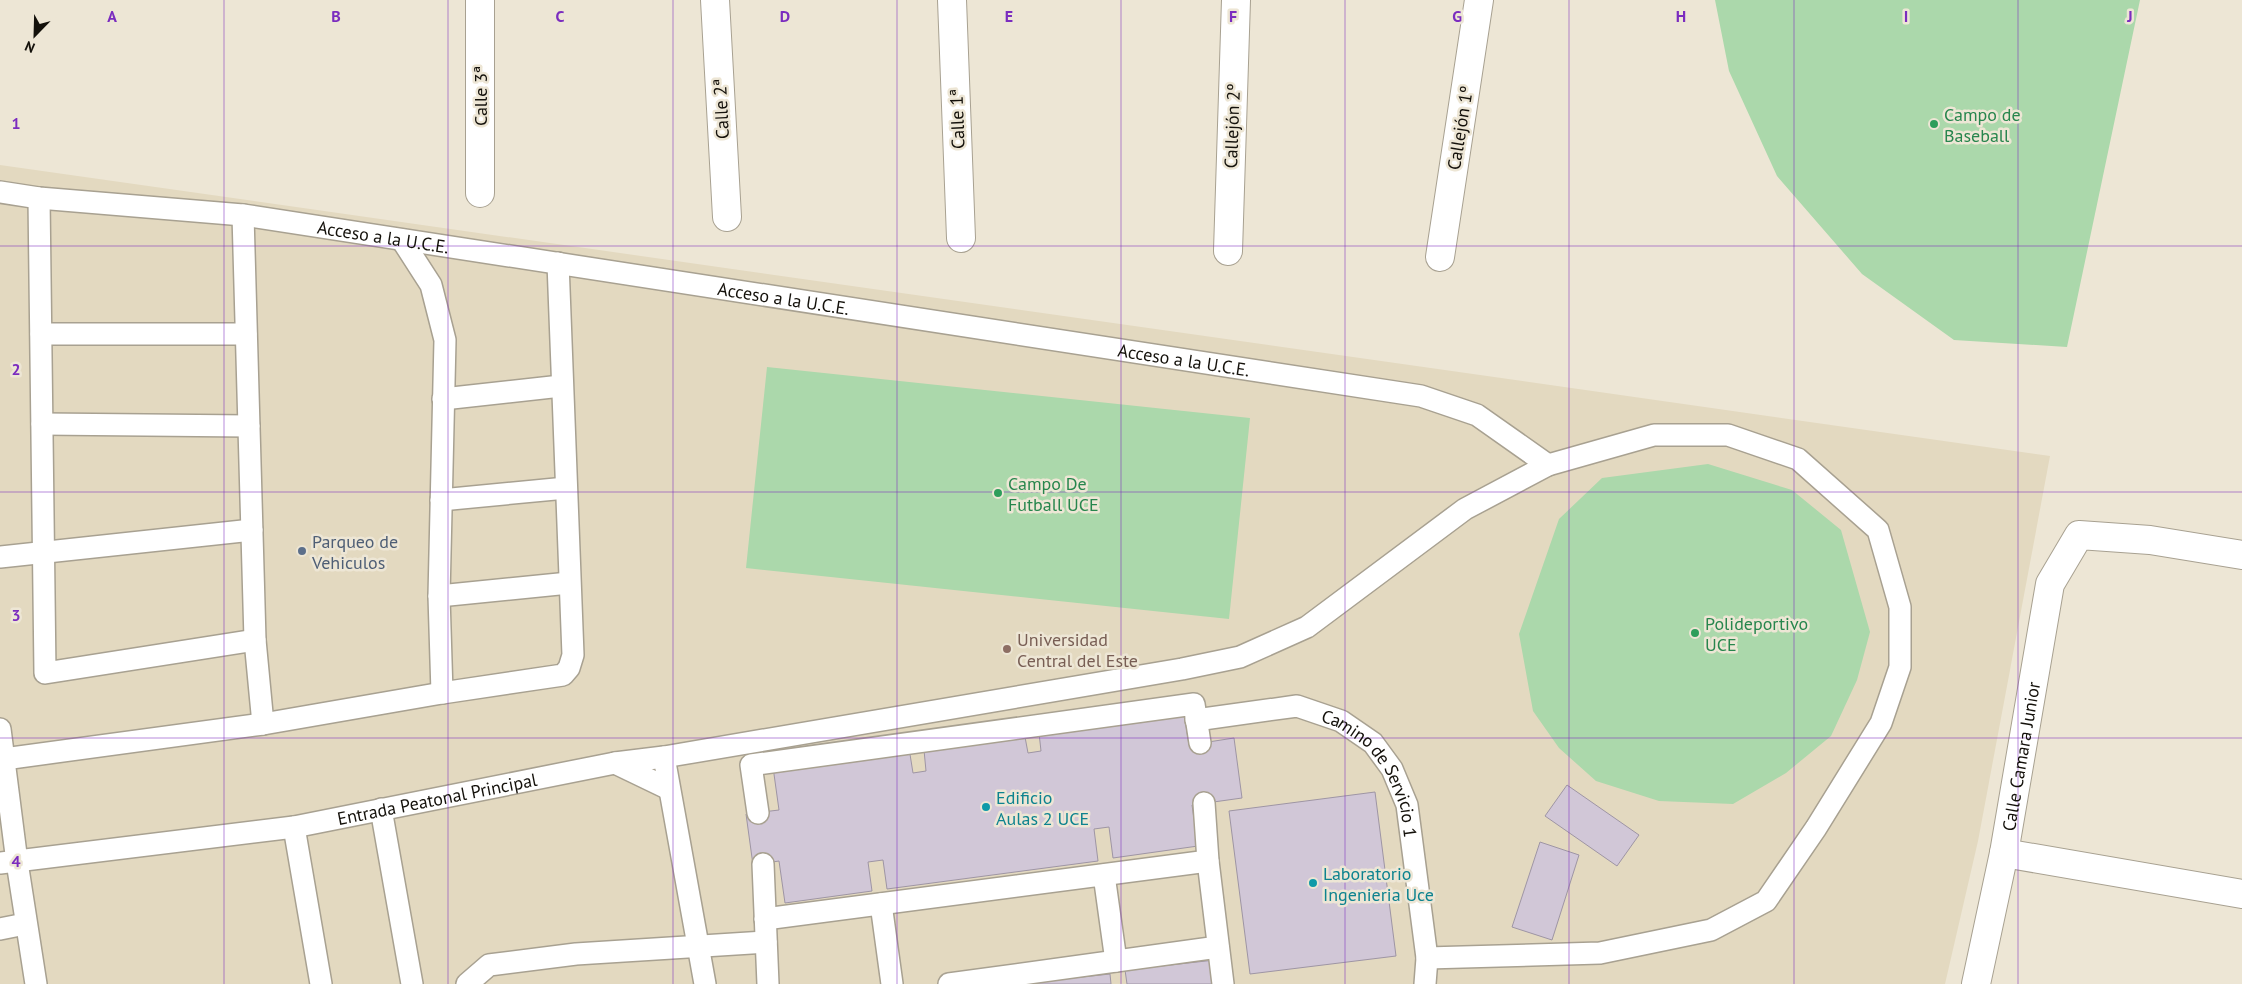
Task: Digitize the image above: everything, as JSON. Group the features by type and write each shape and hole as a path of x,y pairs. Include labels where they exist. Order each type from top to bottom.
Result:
{"street":[{"name":"Calle 3ª","path":"480,0 480,192"},
{"name":"Calle 2ª","path":"715,0 727,217"},
{"name":"Calle 1ª","path":"952,0 961,238"},
{"name":"Callejón 2º","path":"1228,251 1236,0"},
{"name":"Callejón 1º","path":"1440,257 1479,0"},
{"name":"Calle Camara Junior","path":"1976,984 2004,853 2050,584 2079,534 2150,540 2242,555"},
{"path":"2004,853 2242,894"}],"lane":[{"name":"Acceso a la U.C.E.","path":"0,192 40,198 243,215 1421,396 1477,415 1548,465"},
{"path":"40,198 45,673 255,640"},
{"path":"243,215 255,640 263,724"},
{"path":"402,240 431,285 445,340 439,596 442,693"},
{"path":"4,758 263,724 442,693 563,675 570,668 573,655 561,386 558,263"},
{"path":"41,334 246,334"},
{"path":"443,399 561,386"},
{"path":"42,424 249,426"},
{"name":"Entrada Peatonal Principal","path":"8,862 294,827 615,763 664,757 1182,669 1240,657 1307,627 1465,509 1548,465 1654,435 1728,436 1798,460 1878,530 1900,607 1900,667 1880,723 1816,828 1766,901 1711,930 1600,953 1427,958"},
{"path":"441,500 566,488"},
{"path":"0,557 252,530"},
{"path":"439,596 569,583"},
{"path":"751,765 1194,704 1200,743"},
{"name":"Camino de Servicio 1","path":"1196,720 1297,706 1341,721 1372,743 1392,769 1407,805 1427,958 1426,984"},
{"path":"0,729 4,758 8,862 25,924 36,984"},
{"path":"744,743 751,765 758,813"},
{"path":"664,757 702,965"},
{"path":"615,763 669,789"},
{"path":"1204,803 1208,861 1223,984"},
{"path":"381,809 412,984"},
{"path":"294,827 321,984"},
{"path":"765,919 1103,877 1208,861"},
{"path":"763,864 768,984"},
{"path":"1103,877 1116,961"},
{"path":"881,904 892,984"},
{"path":"0,929 25,924"},
{"path":"467,984 489,965 576,954 702,965 766,942"},
{"path":"949,984 1218,947"}],"shaded area":[{"name":"Universidad Central del Este","path":"0,165 2050,456 1978,841 1945,984 0,984"}],"green space":[{"name":"Campo de Baseball","path":"1715,0 2140,0 2067,347 1954,340 1862,274 1777,176 1729,71"},
{"name":"Campo De Futball UCE","path":"767,367 1250,418 1229,619 746,568"},
{"name":"Polideportivo UCE","path":"1708,464 1792,490 1841,530 1870,632 1857,680 1831,736 1786,773 1733,804 1659,801 1596,781 1559,748 1533,711 1519,634 1559,519 1602,478"}],"building":[{"name":"Edificio Aulas 2 UCE","path":"1184,713 1189,745 1234,738 1242,798 1192,805 1198,846 1113,858 1109,827 1094,829 1098,861 887,889 883,860 868,862 872,891 785,903 779,861 753,865 746,814 779,810 773,767 909,748 913,773 926,771 924,750 1025,737 1028,753 1041,751 1039,733"},
{"path":"1567,785 1639,835 1617,866 1545,816"},
{"name":"Laboratorio Ingenieria Uce","path":"1375,792 1396,956 1250,974 1229,811"},
{"path":"1540,842 1579,855 1552,940 1512,927"},
{"path":"1215,960 1218,984 1127,984 1125,970"},
{"path":"1110,974 1111,984 1016,984"}],"place":[{"name":"Campo de Baseball","path":"1934,124"},
{"name":"Campo De Futball UCE","path":"998,493"},
{"name":"Parqueo de Vehiculos","path":"302,551"},
{"name":"Polideportivo UCE","path":"1695,633"},
{"name":"Universidad Central del Este","path":"1007,649"},
{"name":"Edificio Aulas 2 UCE","path":"986,807"},
{"name":"Laboratorio Ingenieria Uce","path":"1313,883"}]}
